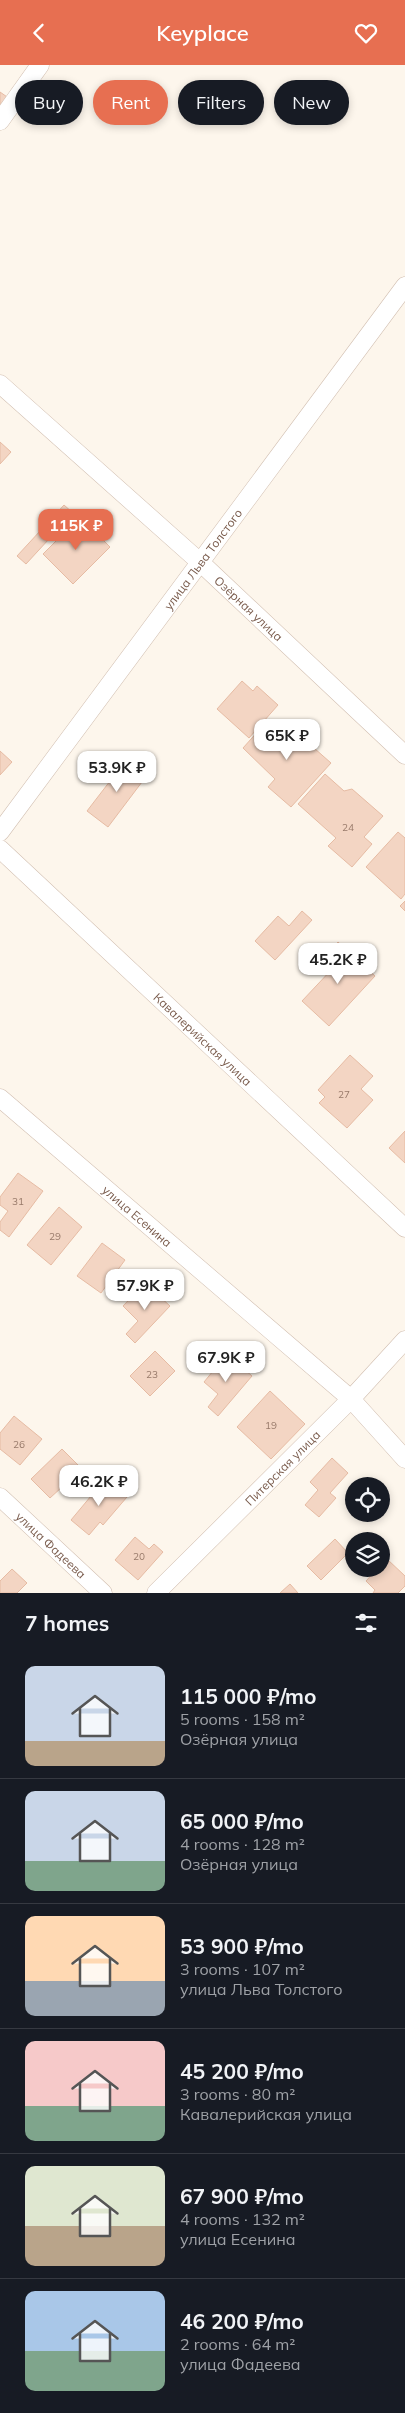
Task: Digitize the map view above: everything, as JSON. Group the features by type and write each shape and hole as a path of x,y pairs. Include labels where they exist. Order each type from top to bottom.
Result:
{"street":[{"path":"0,121 38,66"},
{"name":"улица Льва Толстого","path":"0,832 405,286"},
{"name":"Озёрная улица","path":"0,384 201,563 405,755"},
{"name":"Кавалерийская улица","path":"0,849 405,1228"},
{"name":"улица Есенина","path":"0,1098 351,1399 405,1459"},
{"name":"Питерская улица","path":"156,1593 351,1399 405,1340"},
{"name":"улица Фадеева","path":"0,1497 103,1593"}],"building":[{"path":"0,92 10,99 0,114"},
{"path":"0,442 11,452 0,464"},
{"path":"64,505 73,513 26,564 17,556"},
{"path":"80,517 110,547 73,584 43,554"},
{"path":"242,681 253,691 257,686 278,705 249,738 217,709"},
{"path":"269,719 292,739 297,733 331,763 291,807 268,787 275,779 243,748"},
{"path":"0,751 12,762 0,775"},
{"path":"127,759 148,774 108,827 87,811"},
{"path":"325,774 344,791 352,789 383,816 364,837 372,844 352,867 328,846 336,838 298,804"},
{"path":"398,832 405,838 405,894 401,899 366,867"},
{"path":"405,901 405,911 400,906"},
{"path":"302,911 312,920 275,960 255,941 278,916 289,926"},
{"path":"338,942 375,976 329,1026 302,1001 333,968 323,959"},
{"path":"350,1055 373,1076 361,1089 373,1100 347,1128 319,1103 325,1097 318,1090"},
{"path":"405,1131 405,1163 389,1148"},
{"path":"18,1173 43,1191 9,1237 0,1230 0,1222 8,1211 0,1205 0,1197"},
{"path":"59,1207 82,1227 51,1265 27,1245"},
{"path":"102,1243 125,1260 101,1293 77,1276"},
{"path":"145,1283 170,1306 135,1343 126,1334 138,1321 123,1306"},
{"path":"155,1351 175,1371 150,1396 130,1376"},
{"path":"227,1354 252,1376 218,1416 208,1407 218,1394 204,1382"},
{"path":"270,1391 305,1424 271,1459 237,1427"},
{"path":"14,1416 42,1439 20,1465 0,1449 0,1433"},
{"path":"62,1449 90,1477 71,1496 62,1487 50,1498 31,1479"},
{"path":"332,1458 348,1473 330,1493 336,1498 319,1517 305,1505 318,1490 310,1482"},
{"path":"106,1478 127,1497 103,1525 100,1522 89,1535 71,1520"},
{"path":"135,1537 149,1549 154,1544 163,1552 138,1580 115,1560"},
{"path":"335,1539 345,1550 345,1556 321,1580 307,1566"},
{"path":"390,1562 405,1576 405,1586 398,1593 373,1593 375,1590 366,1581 370,1577 390,1577"},
{"path":"12,1569 27,1583 17,1593 0,1593 0,1581"},
{"path":"290,1584 298,1593 280,1593"}]}
